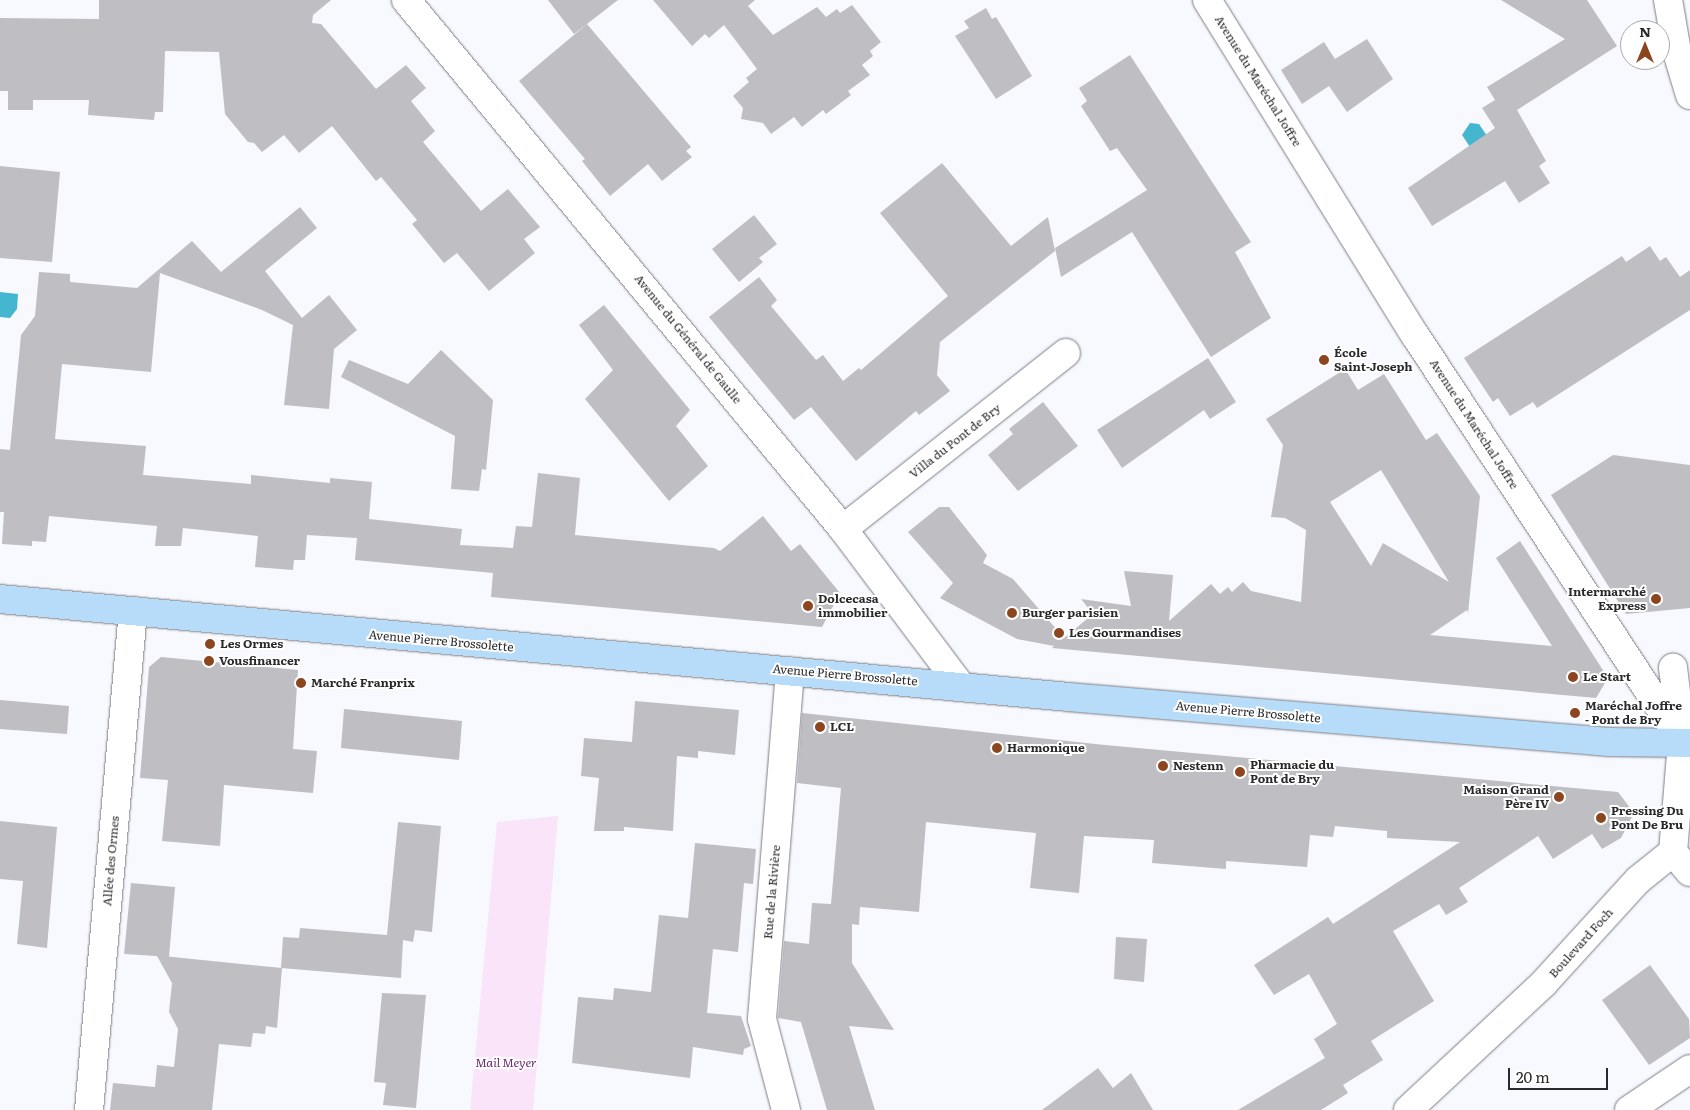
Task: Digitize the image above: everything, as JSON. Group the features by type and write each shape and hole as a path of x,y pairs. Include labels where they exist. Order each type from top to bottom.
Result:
{"main road":[{"name":"Avenue Pierre Brossolette","path":"0,599 498,647 1609,742 1687,737"}],"street":[{"name":"Avenue du Général de Gaulle","path":"406,0 843,529 960,685"},
{"name":"Avenue du Maréchal Joffre","path":"1207,0 1415,335 1687,737"},
{"path":"1668,0 1677,52 1690,95"},
{"name":"Villa du Pont de Bry","path":"843,529 1066,353"},
{"name":"Allée des Ormes","path":"89,1110 133,611"},
{"name":"Boulevard Foch","path":"1408,1110 1544,984 1638,880 1682,862 1687,737 1673,668"},
{"name":"Rue de la Rivière","path":"786,1110 762,1019 790,671"},
{"path":"1629,1110 1690,1069"}],"green space":[{"name":"Mail Meyer","path":"558,816 533,1110 470,1110 497,822"}],"water":[{"path":"1470,123 1479,124 1497,151 1480,162 1462,135"},
{"path":"0,292 18,294 17,309 10,318 0,317"}],"building":[{"path":"99,0 331,0 313,15 312,23 321,24 376,89 406,65 426,88 411,101 435,131 423,142 481,211 508,189 540,227 524,239 535,253 489,291 457,253 444,263 412,224 417,220 381,177 376,181 332,126 299,153 284,135 262,152 254,143 248,142 225,114 219,52 165,51 163,112 155,112 154,120 88,115 89,100 33,100 33,110 8,110 8,91 0,91 0,18 99,19"},
{"path":"548,0 618,0 574,34"},
{"path":"653,0 755,0 748,6 773,35 817,7 826,17 837,9 840,13 852,5 881,42 870,51 873,56 862,65 870,75 848,91 851,95 826,114 823,110 802,127 794,117 771,134 763,123 741,119 743,108 733,96 749,82 746,78 757,69 724,25 709,38 705,34 692,46"},
{"path":"1501,0 1587,0 1617,46 1517,110 1546,161 1539,166 1550,183 1519,203 1505,181 1432,226 1408,188 1495,128 1482,108 1495,100 1487,87 1565,39"},
{"path":"986,8 992,19 996,17 1032,76 996,99 955,36 969,28 964,21"},
{"path":"587,24 691,147 686,151 692,157 662,181 648,164 610,196 582,161 585,159 519,81"},
{"path":"1367,39 1393,79 1347,112 1329,86 1302,104 1281,70 1324,42 1335,59"},
{"path":"1130,55 1251,242 1235,252 1271,318 1211,357 1132,232 1061,277 1055,248 1147,190 1117,148 1110,151 1081,106 1087,101 1079,88"},
{"path":"942,163 1011,246 1048,217 1055,251 940,342 937,375 950,391 919,415 916,411 856,461 811,407 794,420 709,317 759,277 777,300 771,306 816,360 823,355 843,381 859,368 861,370 948,296 880,213"},
{"path":"0,166 60,172 52,262 0,258"},
{"path":"300,207 317,228 265,271 302,318 329,295 357,330 334,349 329,409 284,405 293,325 262,310 160,273 151,372 62,364 55,439 146,446 143,475 251,484 251,475 330,483 330,478 372,482 369,519 462,529 460,545 513,548 516,526 532,527 538,473 580,478 575,535 714,548 720,551 763,516 791,551 800,544 840,593 822,627 491,597 493,573 355,560 357,538 307,535 305,560 294,560 293,570 255,567 258,536 183,528 181,546 155,546 157,526 49,516 46,542 32,541 32,546 2,544 4,512 0,512 0,449 10,450 21,335 35,316 39,272 70,274 70,282 137,288 192,241 221,272"},
{"path":"754,215 777,244 759,258 763,262 739,282 712,249"},
{"path":"1650,246 1660,261 1666,257 1680,277 1690,270 1690,310 1537,408 1533,402 1510,416 1498,398 1493,402 1464,358 1622,256 1626,262"},
{"path":"604,305 690,410 676,426 708,466 669,501 585,399 613,370 579,325"},
{"path":"441,350 493,400 486,470 482,469 479,491 451,489 455,436 341,377 349,360 408,384"},
{"path":"1208,358 1236,402 1210,419 1204,410 1122,468 1097,430"},
{"path":"1345,369 1358,390 1384,374 1426,440 1437,433 1480,496 1468,613 1467,610 1430,635 1552,646 1496,558 1520,541 1608,678 1596,698 1052,648 1054,646 1017,639 940,598 953,583 908,532 939,507 949,507 987,555 983,563 1013,579 1064,638 1093,614 1081,599 1131,606 1124,571 1173,575 1169,621 1211,584 1220,594 1228,587 1232,592 1243,582 1251,591 1301,602 1306,530 1285,518 1271,517 1283,445 1266,419","holes":["1381,470 1449,582 1383,543 1371,566 1330,502"]},
{"path":"1043,402 1078,446 1018,491 988,455 1013,434 1009,429"},
{"path":"1613,455 1690,465 1690,608 1626,614 1551,495"},
{"path":"161,657 298,670 293,749 317,751 313,793 224,785 220,846 162,841 168,780 140,778 149,667"},
{"path":"0,700 69,706 67,734 0,729"},
{"path":"635,701 739,710 735,755 698,751 698,758 677,756 673,831 624,827 624,831 594,831 599,778 581,776 584,738 632,742"},
{"path":"344,709 462,721 459,760 341,748"},
{"path":"802,713 1105,745 1618,792 1634,813 1621,838 1602,849 1592,834 1553,859 1538,836 1459,888 1468,902 1446,915 1439,904 1393,931 1434,1001 1371,1041 1383,1060 1343,1085 1348,1093 1321,1110 1238,1110 1325,1058 1314,1039 1337,1024 1309,974 1274,995 1254,965 1328,917 1333,924 1460,842 1387,838 1387,831 1335,826 1333,837 1310,835 1307,867 1226,861 1226,869 1152,863 1154,840 1084,836 1079,893 1030,888 1036,833 926,822 919,912 860,907 859,925 852,924 852,963 894,1030 849,1026 875,1110 827,1110 801,1022 778,1018 784,941 809,944 812,903 831,904 841,788 797,783"},
{"path":"0,821 57,827 47,948 17,944 23,881 0,879"},
{"path":"398,822 441,826 432,932 415,930 413,942 403,940 401,978 281,968 283,937 299,938 300,928 387,935"},
{"path":"695,843 756,849 753,884 744,883 738,952 713,949 707,1013 741,1016 751,1046 744,1049 743,1055 693,1047 690,1078 572,1063 578,997 613,1000 614,988 651,992 659,915 688,918"},
{"path":"131,883 175,887 169,957 282,968 277,1028 266,1026 265,1034 253,1033 251,1047 219,1044 212,1110 110,1110 113,1083 155,1087 157,1065 174,1067 178,1029 169,1012 172,983 157,956 124,954"},
{"path":"1116,937 1147,939 1144,982 1114,979"},
{"path":"1650,965 1689,1019 1690,1038 1649,1065 1602,1000"},
{"path":"382,993 426,995 416,1108 383,1105 386,1083 374,1082"},
{"path":"1098,1068 1113,1088 1131,1073 1153,1110 1042,1110"}],"place":[{"name":"École Saint-Joseph","path":"1324,360"},
{"name":"Intermarché Express","path":"1656,599"},
{"name":"Dolcecasa immobilier","path":"808,606"},
{"name":"Burger parisien","path":"1012,613"},
{"name":"Les Gourmandises","path":"1059,633"},
{"name":"Les Ormes","path":"210,644"},
{"name":"Vousfinancer","path":"209,661"},
{"name":"Le Start","path":"1573,677"},
{"name":"Marché Franprix","path":"301,683"},
{"name":"Maréchal Joffre - Pont de Bry","path":"1575,713"},
{"name":"LCL","path":"820,727"},
{"name":"Harmonique","path":"997,748"},
{"name":"Nestenn","path":"1163,766"},
{"name":"Pharmacie du Pont de Bry","path":"1240,772"},
{"name":"Maison Grand Père IV","path":"1559,797"},
{"name":"Pressing Du Pont De Bru","path":"1601,818"}]}
